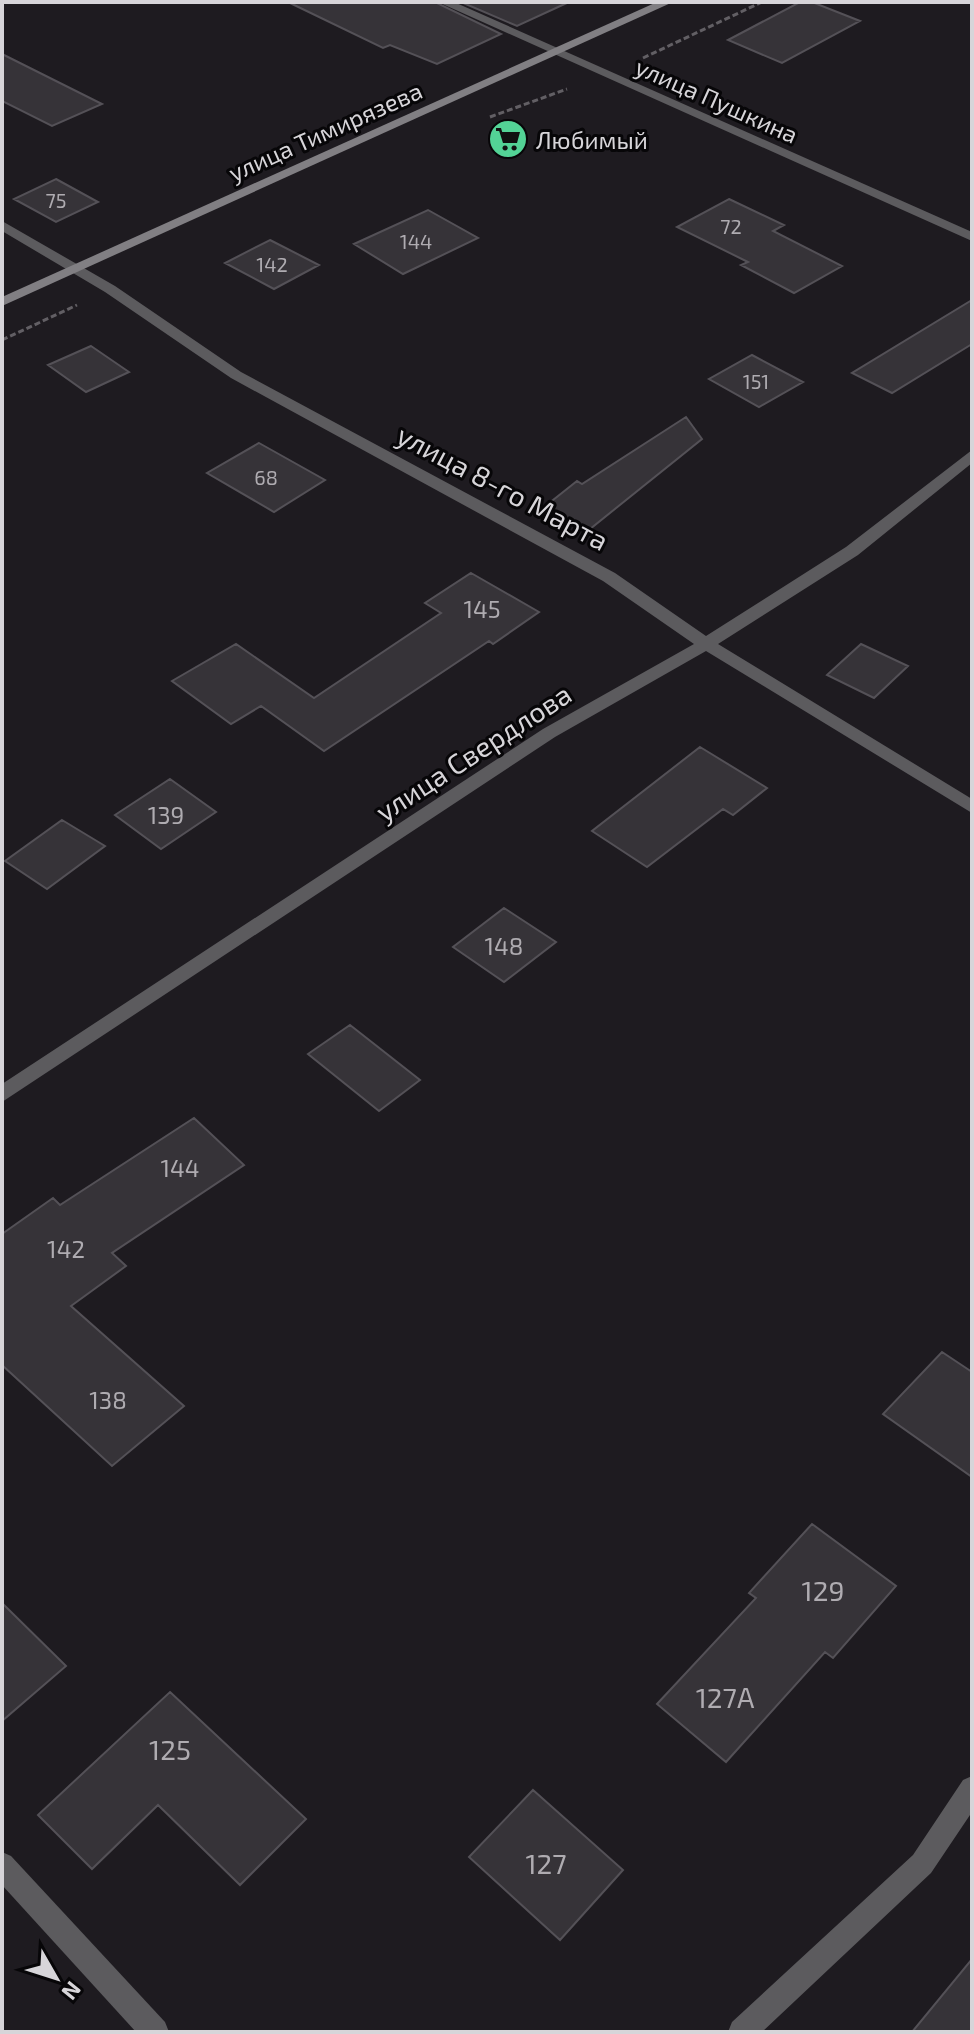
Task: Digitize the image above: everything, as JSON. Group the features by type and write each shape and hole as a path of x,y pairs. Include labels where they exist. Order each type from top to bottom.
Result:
{"main road":[{"name":"улица Тимирязева","path":"2,302 667,2"}],"street":[{"name":"улица Пушкина","path":"444,2 972,237"},
{"name":"улица 8-го Марта","path":"2,225 110,289 236,375 609,577 706,644 972,807"},
{"name":"улица Свердлова","path":"2,1094 549,733 706,644 852,551 972,455"},
{"path":"742,2032 922,1864 972,1789"},
{"path":"2,1865 155,2032"}],"path":[{"path":"479,120 607,75 762,2"},
{"path":"2,340 110,289"}],"building":[{"path":"288,2 435,2 501,34 437,64 390,45 383,48"},
{"path":"461,2 569,2 517,26"},
{"path":"800,2 812,2 860,21 782,63 728,40"},
{"path":"2,54 102,104 52,126 2,101"},
{"path":"56,179 98,202 56,222 14,199"},
{"path":"729,199 784,225 773,231 842,266 794,293 741,265 748,262 677,227"},
{"path":"428,210 478,238 403,274 354,244"},
{"path":"270,240 319,265 274,289 225,263"},
{"path":"972,300 972,344 892,393 852,373"},
{"path":"91,346 129,372 86,392 48,365"},
{"path":"752,355 803,382 759,407 709,379"},
{"path":"686,417 702,439 590,529 543,508 577,481 582,484"},
{"path":"259,443 325,480 274,512 207,473"},
{"path":"471,573 539,612 493,644 489,641 324,751 261,706 231,724 172,681 236,644 314,698 441,613 425,603"},
{"path":"861,644 908,666 874,698 827,675"},
{"path":"700,747 767,788 733,815 723,809 647,867 592,831"},
{"path":"170,779 216,812 161,849 115,815"},
{"path":"62,820 105,846 47,889 5,861"},
{"path":"504,908 556,942 504,982 453,947"},
{"path":"350,1025 420,1080 379,1111 308,1054"},
{"path":"194,1118 244,1165 112,1253 126,1266 71,1306 184,1406 112,1466 2,1365 2,1234 53,1198 60,1205"},
{"path":"942,1352 972,1372 972,1477 883,1414"},
{"path":"812,1524 896,1586 833,1658 825,1652 726,1762 657,1704 756,1598 749,1593"},
{"path":"2,1603 66,1666 2,1721"},
{"path":"170,1692 306,1819 240,1885 158,1805 92,1869 38,1815"},
{"path":"533,1790 623,1870 560,1940 469,1857"},
{"path":"972,1959 972,2032 912,2032"}],"place":[{"name":"Любимый","path":"508,139"}]}
